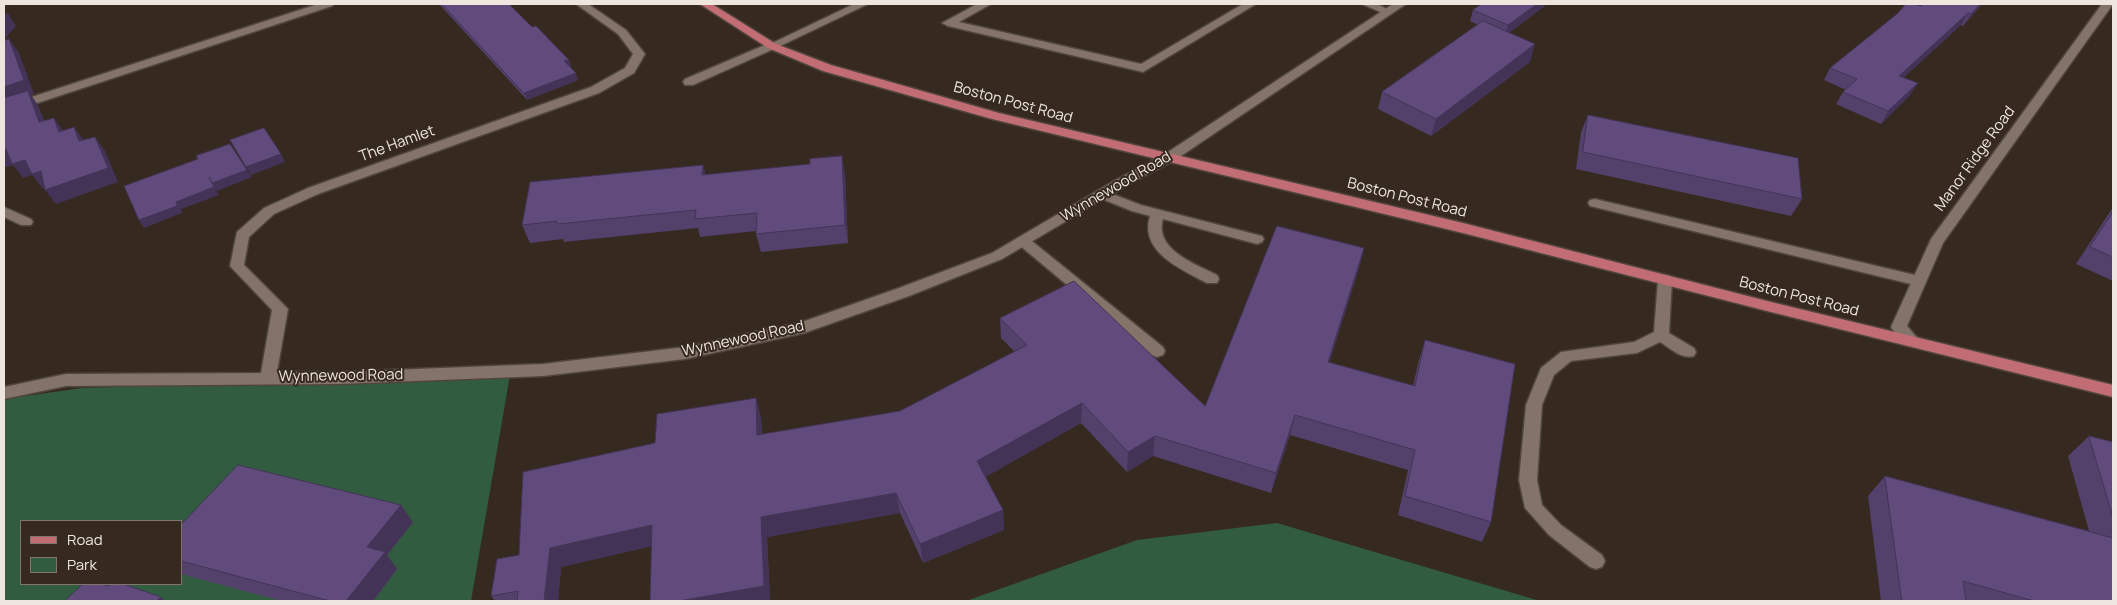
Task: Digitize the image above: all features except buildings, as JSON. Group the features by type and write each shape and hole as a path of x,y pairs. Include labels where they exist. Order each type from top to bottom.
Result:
{"main road":[{"name":"Boston Post Road","path":"705,4 772,46 827,68 996,116 1144,153 1170,157 2113,391"}],"street":[{"path":"4,110 328,4"},
{"name":"The Hamlet","path":"268,377 280,309 237,266 242,235 269,211 313,191 595,90 630,70 639,54 622,32 581,4"},
{"path":"689,82 862,4"},
{"path":"985,4 948,23 1143,68 1250,4"},
{"path":"1368,4 1387,12"},
{"name":"Wynnewood Road","path":"4,393 66,380 268,377 340,378 543,370 685,353 804,327 904,292 998,256 1102,194 1170,157 1400,4"},
{"name":"Manor Ridge Road","path":"1912,341 1899,327 1936,242 2107,4"},
{"path":"1102,194 1137,208 1257,239"},
{"path":"1595,204 1919,281"},
{"path":"4,211 26,222"},
{"path":"1158,213 1154,229 1159,245 1180,261 1212,279"},
{"path":"1023,241 1157,351"},
{"path":"1661,335 1665,280"},
{"path":"1661,335 1688,352"},
{"path":"1596,561 1555,530 1534,508 1528,480 1534,405 1547,372 1567,356 1637,347 1661,335"}],"green space":[{"path":"510,375 471,601 4,601 4,399 82,388"},
{"path":"1277,523 1540,601 966,601 1137,540"}]}
